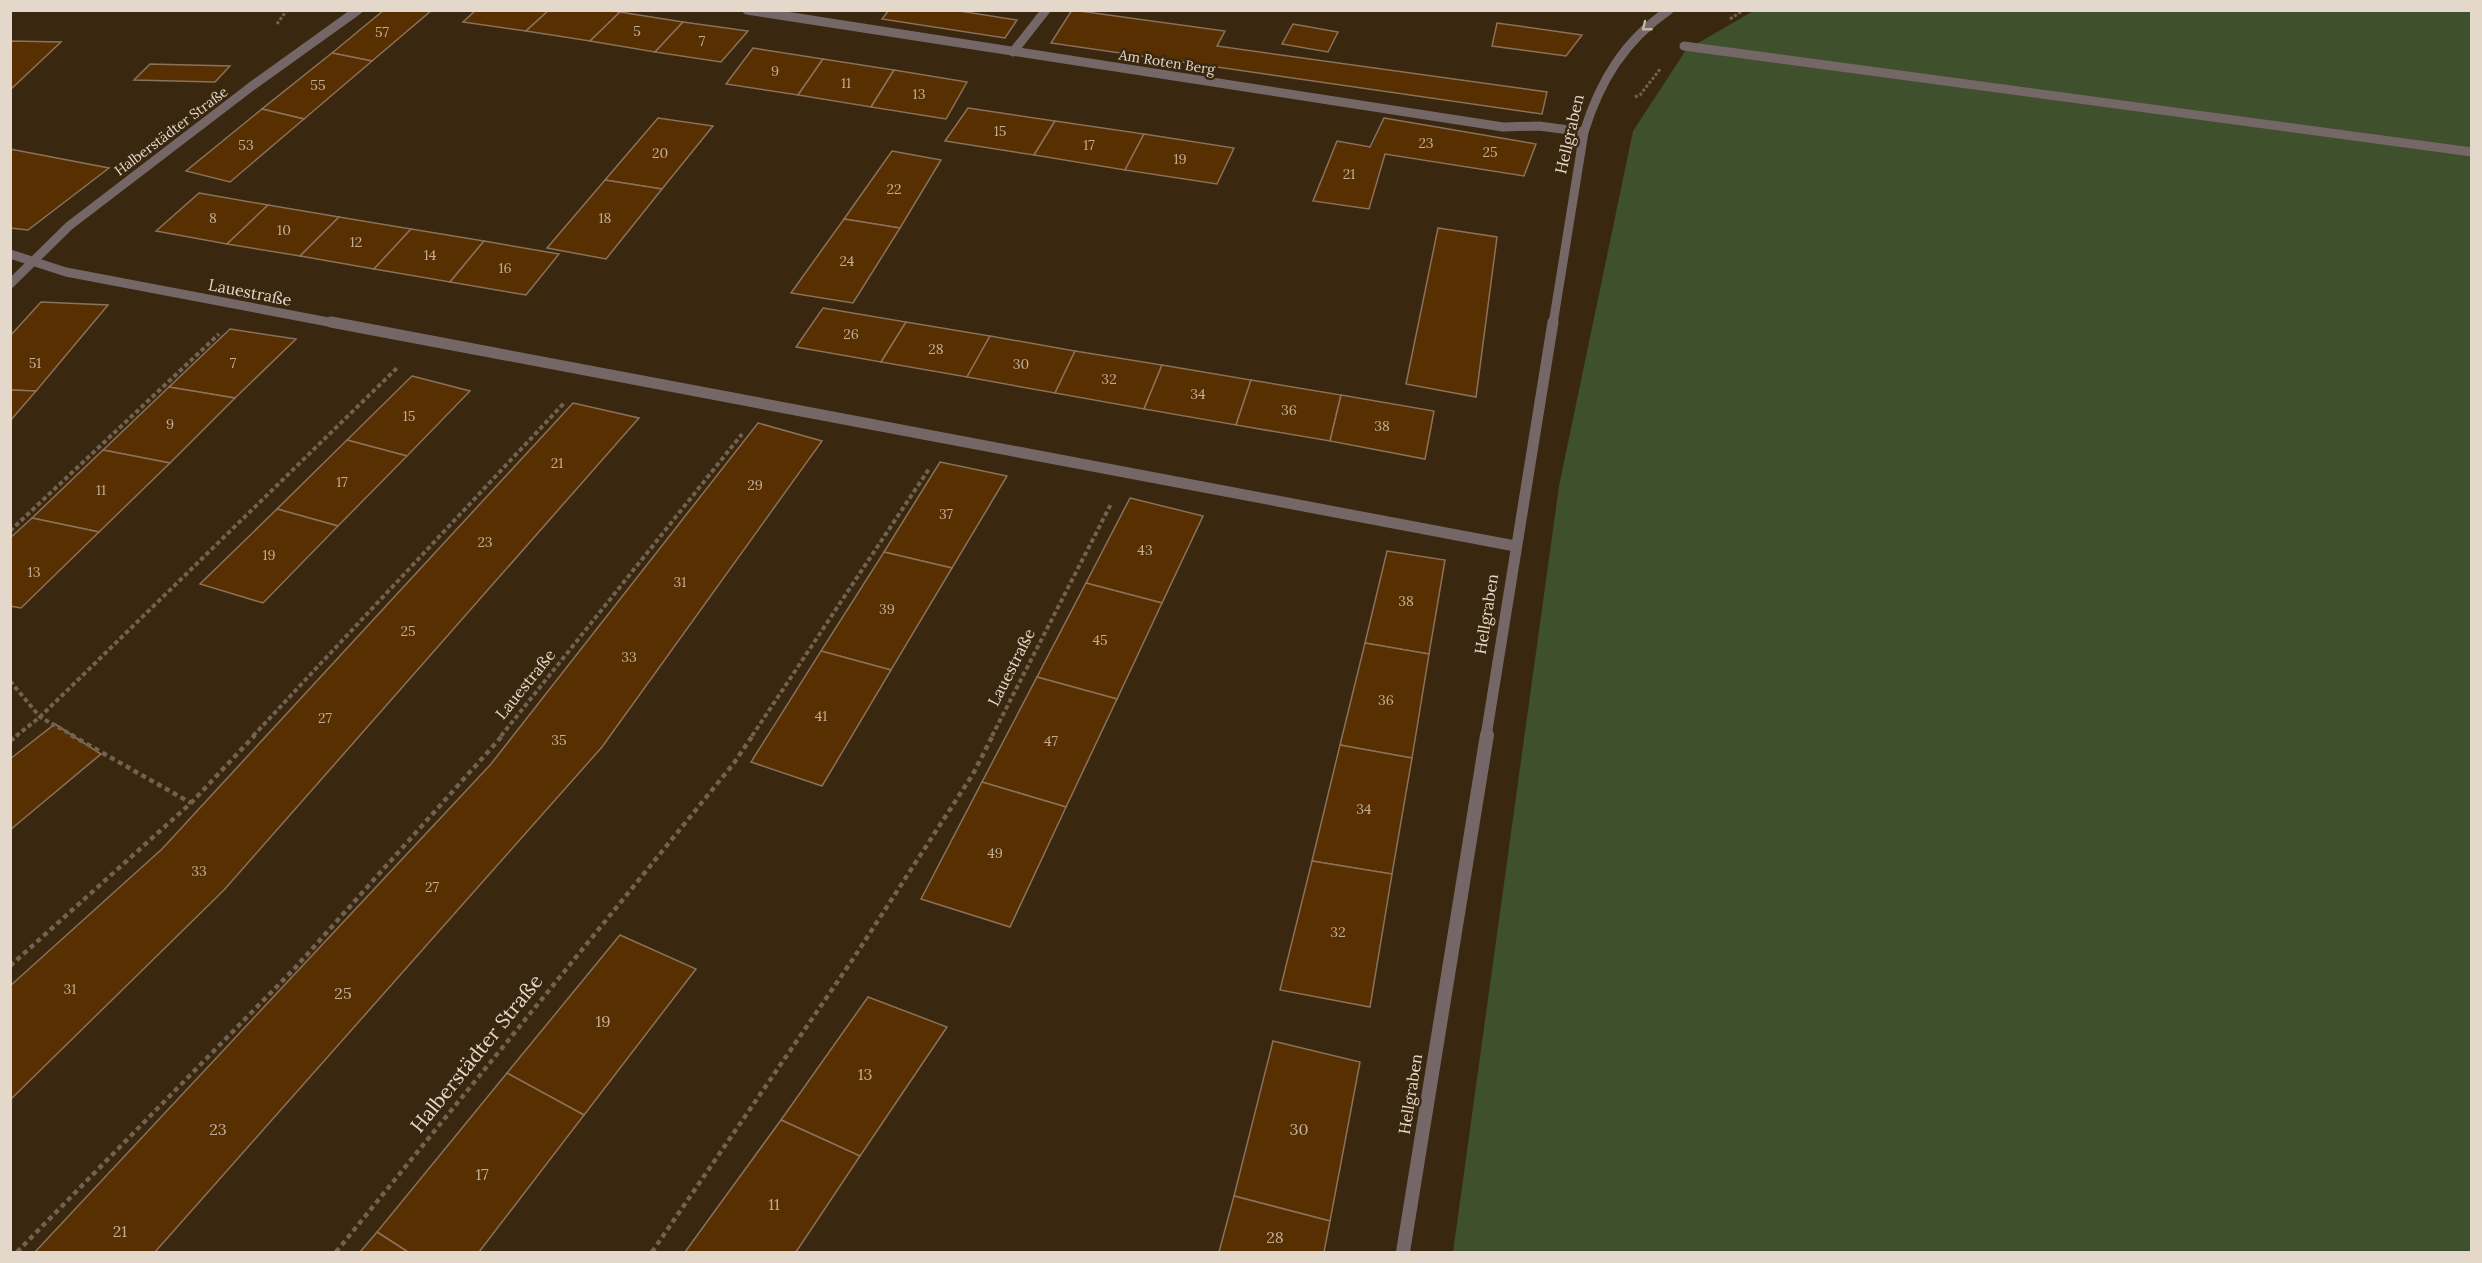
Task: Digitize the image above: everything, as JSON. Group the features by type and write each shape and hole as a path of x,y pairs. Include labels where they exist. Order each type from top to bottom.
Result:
{"street":[{"name":"Halberstädter Straße","path":"10,284 69,226 252,86 358,10"},
{"name":"Am Roten Berg","path":"747,10 1503,127 1539,126 1584,132"},
{"path":"1013,52 1046,10"},
{"name":"Hellgraben","path":"1403,1252 1515,546 1584,132 1598,87 1625,46 1641,30 1669,10"},
{"path":"1684,46 2472,152"},
{"name":"Lauestraße","path":"10,254 66,273 947,441 1515,546"}],"path":[{"path":"10,531 248,307"},
{"path":"10,741 40,717 425,340"},
{"path":"10,966 191,803 592,372"},
{"name":"Lauestraße","path":"17,1252 295,968 522,713 736,443 760,405"},
{"name":"Halberstädter Straße","path":"336,1252 734,763 947,441"},
{"name":"Lauestraße","path":"652,1252 853,959 973,774 1126,474"},
{"path":"10,681 40,717 191,803"}],"green space":[{"path":"1755,10 2471,11 2471,1252 1453,1252 1559,486 1633,131 1686,50"}],"building":[{"path":"384,10 432,10 372,61 332,53"},
{"path":"476,10 549,10 526,31 463,22"},
{"path":"549,10 620,12 590,41 526,31"},
{"path":"889,10 953,10 1017,20 1005,38 882,19"},
{"path":"1072,10 1225,31 1217,46 1547,92 1542,114 1051,43"},
{"path":"620,12 683,22 655,52 590,41"},
{"path":"683,22 748,31 721,62 655,52"},
{"path":"1497,23 1582,35 1566,56 1492,46"},
{"path":"1293,24 1338,32 1328,52 1282,44"},
{"path":"10,41 61,42 10,90"},
{"path":"753,48 823,59 798,95 726,84"},
{"path":"332,53 372,61 304,119 262,109"},
{"path":"823,59 894,70 871,107 798,95"},
{"path":"150,64 230,66 215,82 134,80"},
{"path":"894,70 967,82 946,119 871,107"},
{"path":"968,108 1055,121 1034,155 945,141"},
{"path":"262,109 304,119 230,182 186,171"},
{"path":"658,118 713,126 662,189 605,180"},
{"path":"1384,118 1536,144 1524,176 1385,154 1369,209 1313,201 1337,141 1370,147"},
{"path":"1055,121 1144,134 1125,170 1034,155"},
{"path":"1144,134 1234,148 1217,184 1125,170"},
{"path":"10,149 109,168 28,230 10,228"},
{"path":"892,151 941,160 900,228 844,219"},
{"path":"605,180 662,189 606,259 547,248"},
{"path":"199,193 268,205 227,244 156,231"},
{"path":"268,205 339,217 300,256 227,244"},
{"path":"339,217 411,229 374,269 300,256"},
{"path":"844,219 900,228 853,303 791,293"},
{"path":"1438,228 1497,237 1476,397 1406,384"},
{"path":"411,229 484,241 450,282 374,269"},
{"path":"484,241 559,254 526,295 450,282"},
{"path":"41,302 108,305 36,391 10,390 10,336"},
{"path":"823,308 906,322 881,362 796,347"},
{"path":"906,322 990,336 967,377 881,362"},
{"path":"230,329 296,339 235,398 169,387"},
{"path":"990,336 1075,351 1055,393 967,377"},
{"path":"1075,351 1162,365 1144,409 1055,393"},
{"path":"1162,365 1251,380 1236,425 1144,409"},
{"path":"412,376 470,391 407,456 347,440"},
{"path":"1251,380 1341,395 1330,441 1236,425"},
{"path":"169,387 235,398 170,463 103,450"},
{"path":"10,390 36,391 10,421"},
{"path":"1341,395 1434,411 1425,459 1330,441"},
{"path":"573,403 639,418 224,890 10,1100 10,986 162,849"},
{"path":"758,423 822,441 602,747 155,1252 35,1252 491,764"},
{"path":"347,440 407,456 338,526 277,509"},
{"path":"103,450 170,463 99,532 32,518"},
{"path":"940,462 1007,476 952,568 884,552"},
{"path":"1130,498 1203,516 1162,603 1086,583"},
{"path":"277,509 338,526 263,603 200,584"},
{"path":"32,518 99,532 21,608 10,606 10,538"},
{"path":"1387,551 1445,560 1429,654 1365,643"},
{"path":"884,552 952,568 891,670 821,651"},
{"path":"1086,583 1162,603 1117,699 1037,677"},
{"path":"1365,643 1429,654 1412,758 1340,745"},
{"path":"821,651 891,670 822,786 751,762"},
{"path":"1037,677 1117,699 1066,807 982,782"},
{"path":"55,724 101,754 10,830 10,759"},
{"path":"1340,745 1412,758 1392,874 1312,861"},
{"path":"982,782 1066,807 1010,927 921,899"},
{"path":"1312,861 1392,874 1370,1007 1280,990"},
{"path":"620,935 696,969 584,1115 507,1073"},
{"path":"868,997 947,1027 860,1156 781,1120"},
{"path":"1273,1041 1360,1062 1330,1221 1234,1196"},
{"path":"507,1073 584,1115 479,1252 408,1252 377,1232"},
{"path":"781,1120 860,1156 796,1252 685,1252"},
{"path":"1234,1196 1330,1221 1324,1252 1219,1252"},
{"path":"377,1232 408,1252 360,1252"}]}
